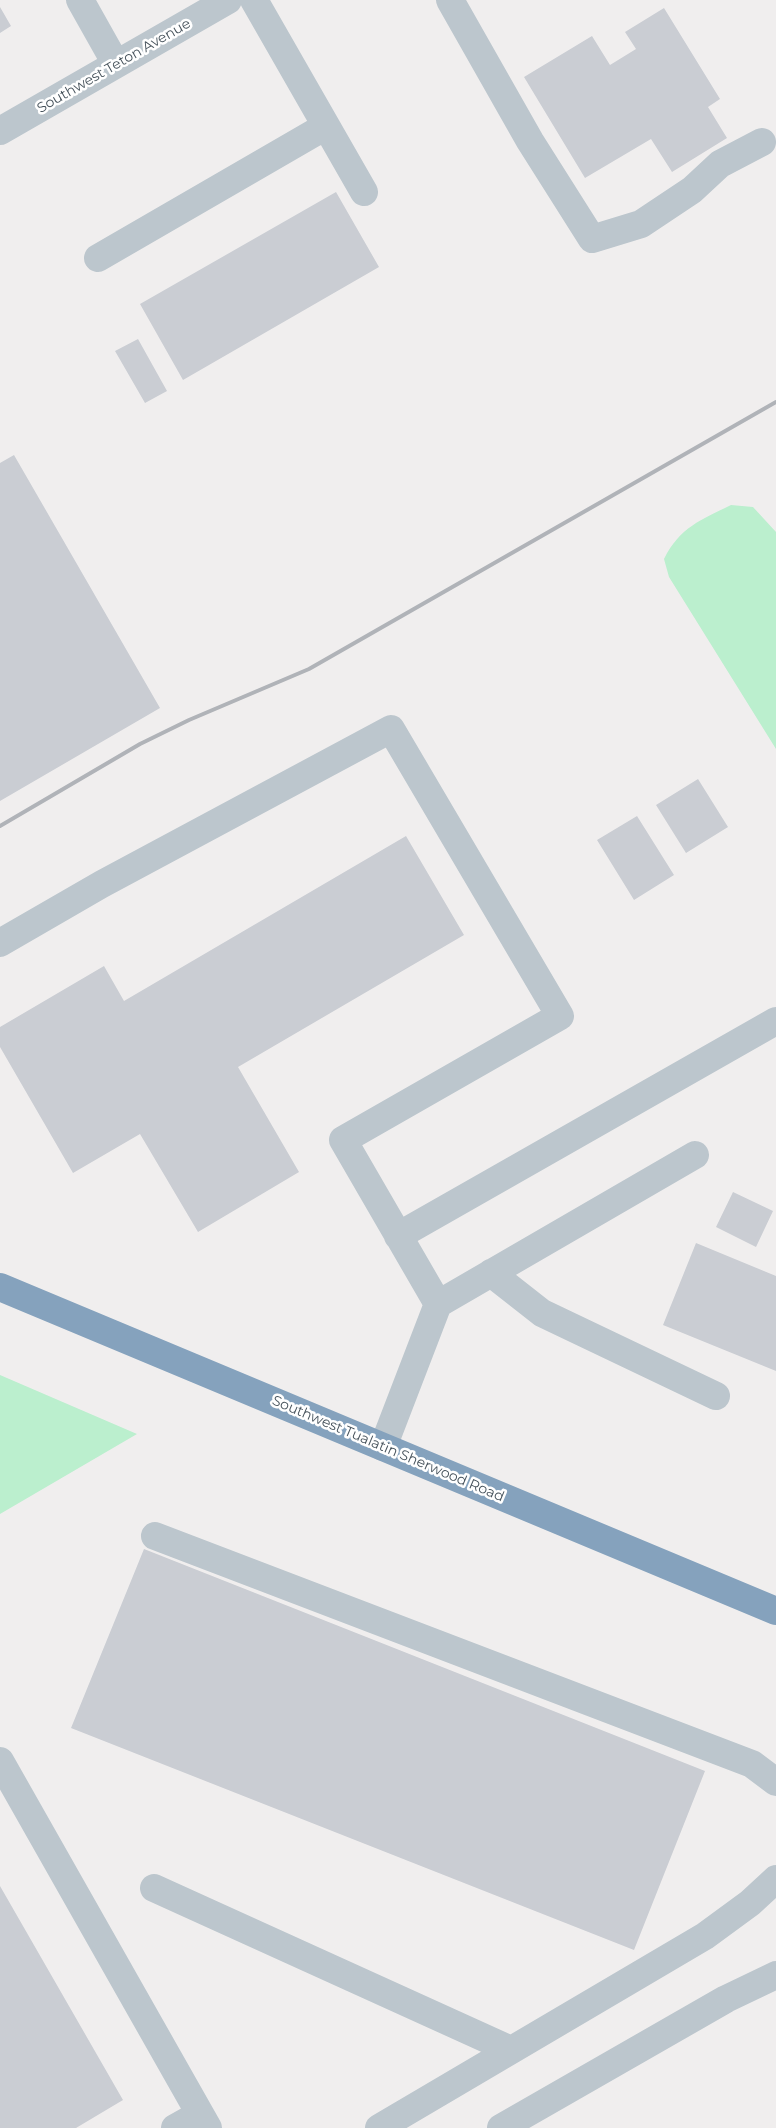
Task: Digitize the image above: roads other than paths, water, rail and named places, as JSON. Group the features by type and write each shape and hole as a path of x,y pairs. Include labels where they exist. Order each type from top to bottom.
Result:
{"highway":[{"name":"Southwest Tualatin Sherwood Road","path":"0,1287 776,1611"}],"street":[{"path":"80,0 116,64"},
{"name":"Southwest Teton Avenue","path":"0,131 228,0"},
{"path":"254,0 364,192"},
{"path":"450,0 530,141 592,239 641,224 692,190 720,164 762,142"},
{"path":"98,258 326,126"},
{"path":"0,943 102,884 391,729 560,1016 343,1140 438,1304"},
{"path":"398,1236 776,1021"},
{"path":"383,1447 438,1304 695,1154"},
{"path":"491,1273 542,1313 716,1396"},
{"path":"155,1536 752,1764 776,1782"},
{"path":"0,1761 204,2121 175,2128"},
{"path":"379,2128 705,1936 750,1903 776,1878"},
{"path":"154,1888 511,2050"},
{"path":"501,2128 726,1998 776,1975"}],"railway":[{"path":"0,826 140,744 189,720 309,669 776,402"}]}
